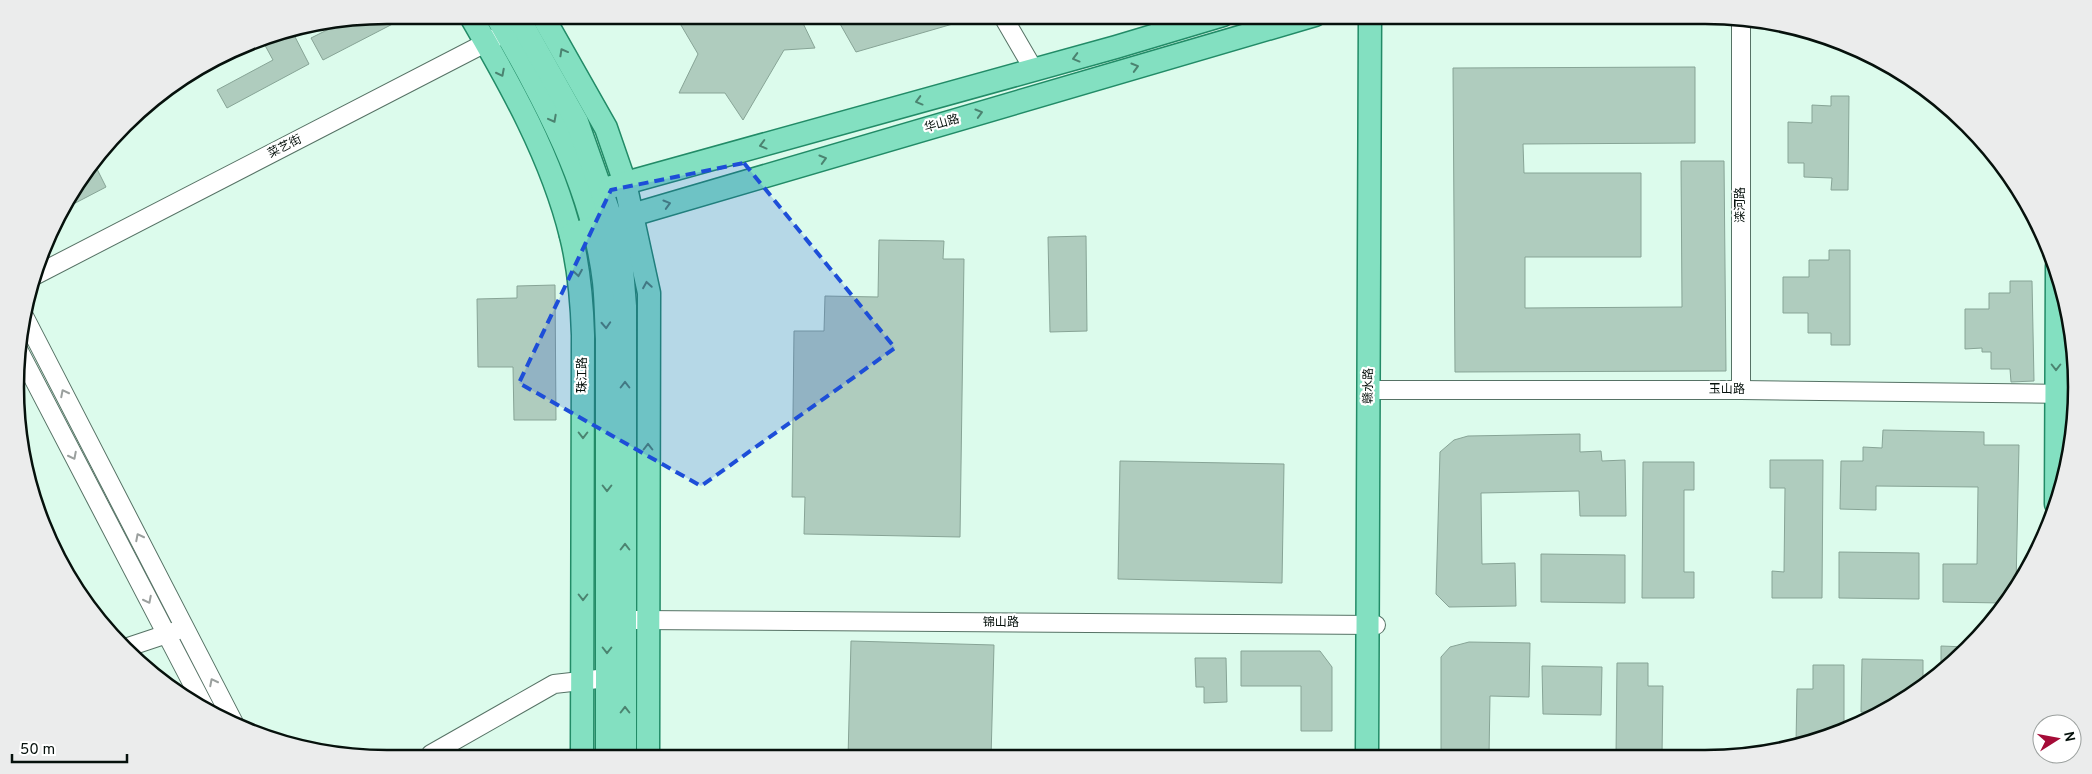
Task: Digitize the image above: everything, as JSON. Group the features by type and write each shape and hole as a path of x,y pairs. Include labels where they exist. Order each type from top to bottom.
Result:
{"main road":[{"name":"珠江路","path":"475,24 532,131 562,202 579,277 583,335 582,750"},
{"name":"珠江路","path":"517,24 577,122 593,193 613,221 649,294 648,750"},
{"name":"珠江路","path":"547,24 606,128 625,183 613,221 604,282 607,339 607,750"},
{"path":"562,202 1193,24"},
{"name":"华山路","path":"571,235 1283,24"},
{"name":"赣水路","path":"1370,24 1372,626 1376,750"},
{"name":"赣水路","path":"1367,750 1378,390 1380,24"},
{"name":"珠江路","path":"613,221 622,268 625,306 625,750"},
{"path":"2062,320 2068,392"},
{"path":"2061,458 2068,398"}],"street":[{"name":"菜艺街","path":"43,272 486,43 510,24"},
{"path":"1007,24 1034,70"},
{"name":"滦河路","path":"1740,390 1741,26"},
{"path":"29,326 229,714"},
{"path":"25,362 200,699"},
{"name":"玉山路","path":"1378,390 1740,390 2068,394"},
{"name":"锦山路","path":"625,620 1372,626"},
{"path":"132,646 186,628"},
{"path":"438,750 554,684 607,678"}],"highlighted area":[{"path":"744,163 895,348 701,486 519,383 611,190"}],"building":[{"path":"393,24 323,60 311,38 330,29"},
{"path":"680,24 803,24 815,48 784,50 743,120 725,93 679,93 698,54"},
{"path":"840,24 953,24 856,52"},
{"path":"294,36 309,64 227,108 217,90 273,60 265,45"},
{"path":"1695,67 1695,143 1523,144 1524,173 1641,173 1641,257 1525,257 1525,308 1682,307 1681,161 1724,161 1726,371 1455,372 1453,68"},
{"path":"1831,96 1849,96 1848,190 1831,190 1832,178 1804,177 1804,163 1788,163 1788,122 1812,123 1812,105 1831,106"},
{"path":"97,169 106,187 72,205"},
{"path":"1086,236 1087,331 1050,332 1048,237"},
{"path":"879,240 944,241 943,259 964,259 960,537 804,534 805,497 792,497 794,331 824,331 825,296 878,297"},
{"path":"1829,250 1850,250 1850,345 1831,345 1831,333 1808,333 1808,313 1783,313 1783,277 1809,277 1809,260 1829,260"},
{"path":"2010,281 2032,281 2034,381 2011,382 2010,369 1991,369 1991,352 1982,352 1982,348 1965,349 1965,309 1989,309 1989,293 2010,293"},
{"path":"555,285 556,420 514,420 513,367 478,367 477,299 517,298 517,286"},
{"path":"1883,430 1984,432 1984,445 2019,445 2016,575 1997,603 1943,602 1943,564 1977,564 1978,487 1876,486 1876,510 1840,509 1841,461 1863,461 1863,447 1882,448"},
{"path":"1580,434 1580,452 1601,451 1602,461 1625,460 1626,516 1580,516 1579,491 1481,493 1482,564 1515,563 1516,606 1449,607 1436,594 1440,452 1454,440 1468,436"},
{"path":"1770,460 1823,460 1822,598 1772,598 1772,571 1784,572 1785,488 1770,488"},
{"path":"1120,461 1284,464 1282,583 1118,579"},
{"path":"1643,462 1694,462 1694,490 1684,490 1684,572 1694,572 1694,598 1642,598"},
{"path":"1839,552 1919,553 1919,599 1839,598"},
{"path":"1541,554 1625,555 1625,603 1541,602"},
{"path":"851,641 994,645 991,750 848,750"},
{"path":"1469,642 1530,643 1529,697 1490,696 1489,750 1441,750 1441,657 1450,647"},
{"path":"1941,646 1959,647 1945,660 1941,663"},
{"path":"1241,651 1320,651 1332,667 1332,731 1301,731 1301,686 1241,686"},
{"path":"1195,658 1226,658 1227,702 1204,703 1204,687 1196,687"},
{"path":"1862,659 1923,660 1923,677 1887,702 1867,712 1861,712"},
{"path":"1617,663 1648,663 1648,686 1663,686 1662,750 1616,750"},
{"path":"1813,665 1844,665 1844,723 1796,739 1797,689 1813,689"},
{"path":"1542,666 1602,667 1601,715 1543,714"}]}
